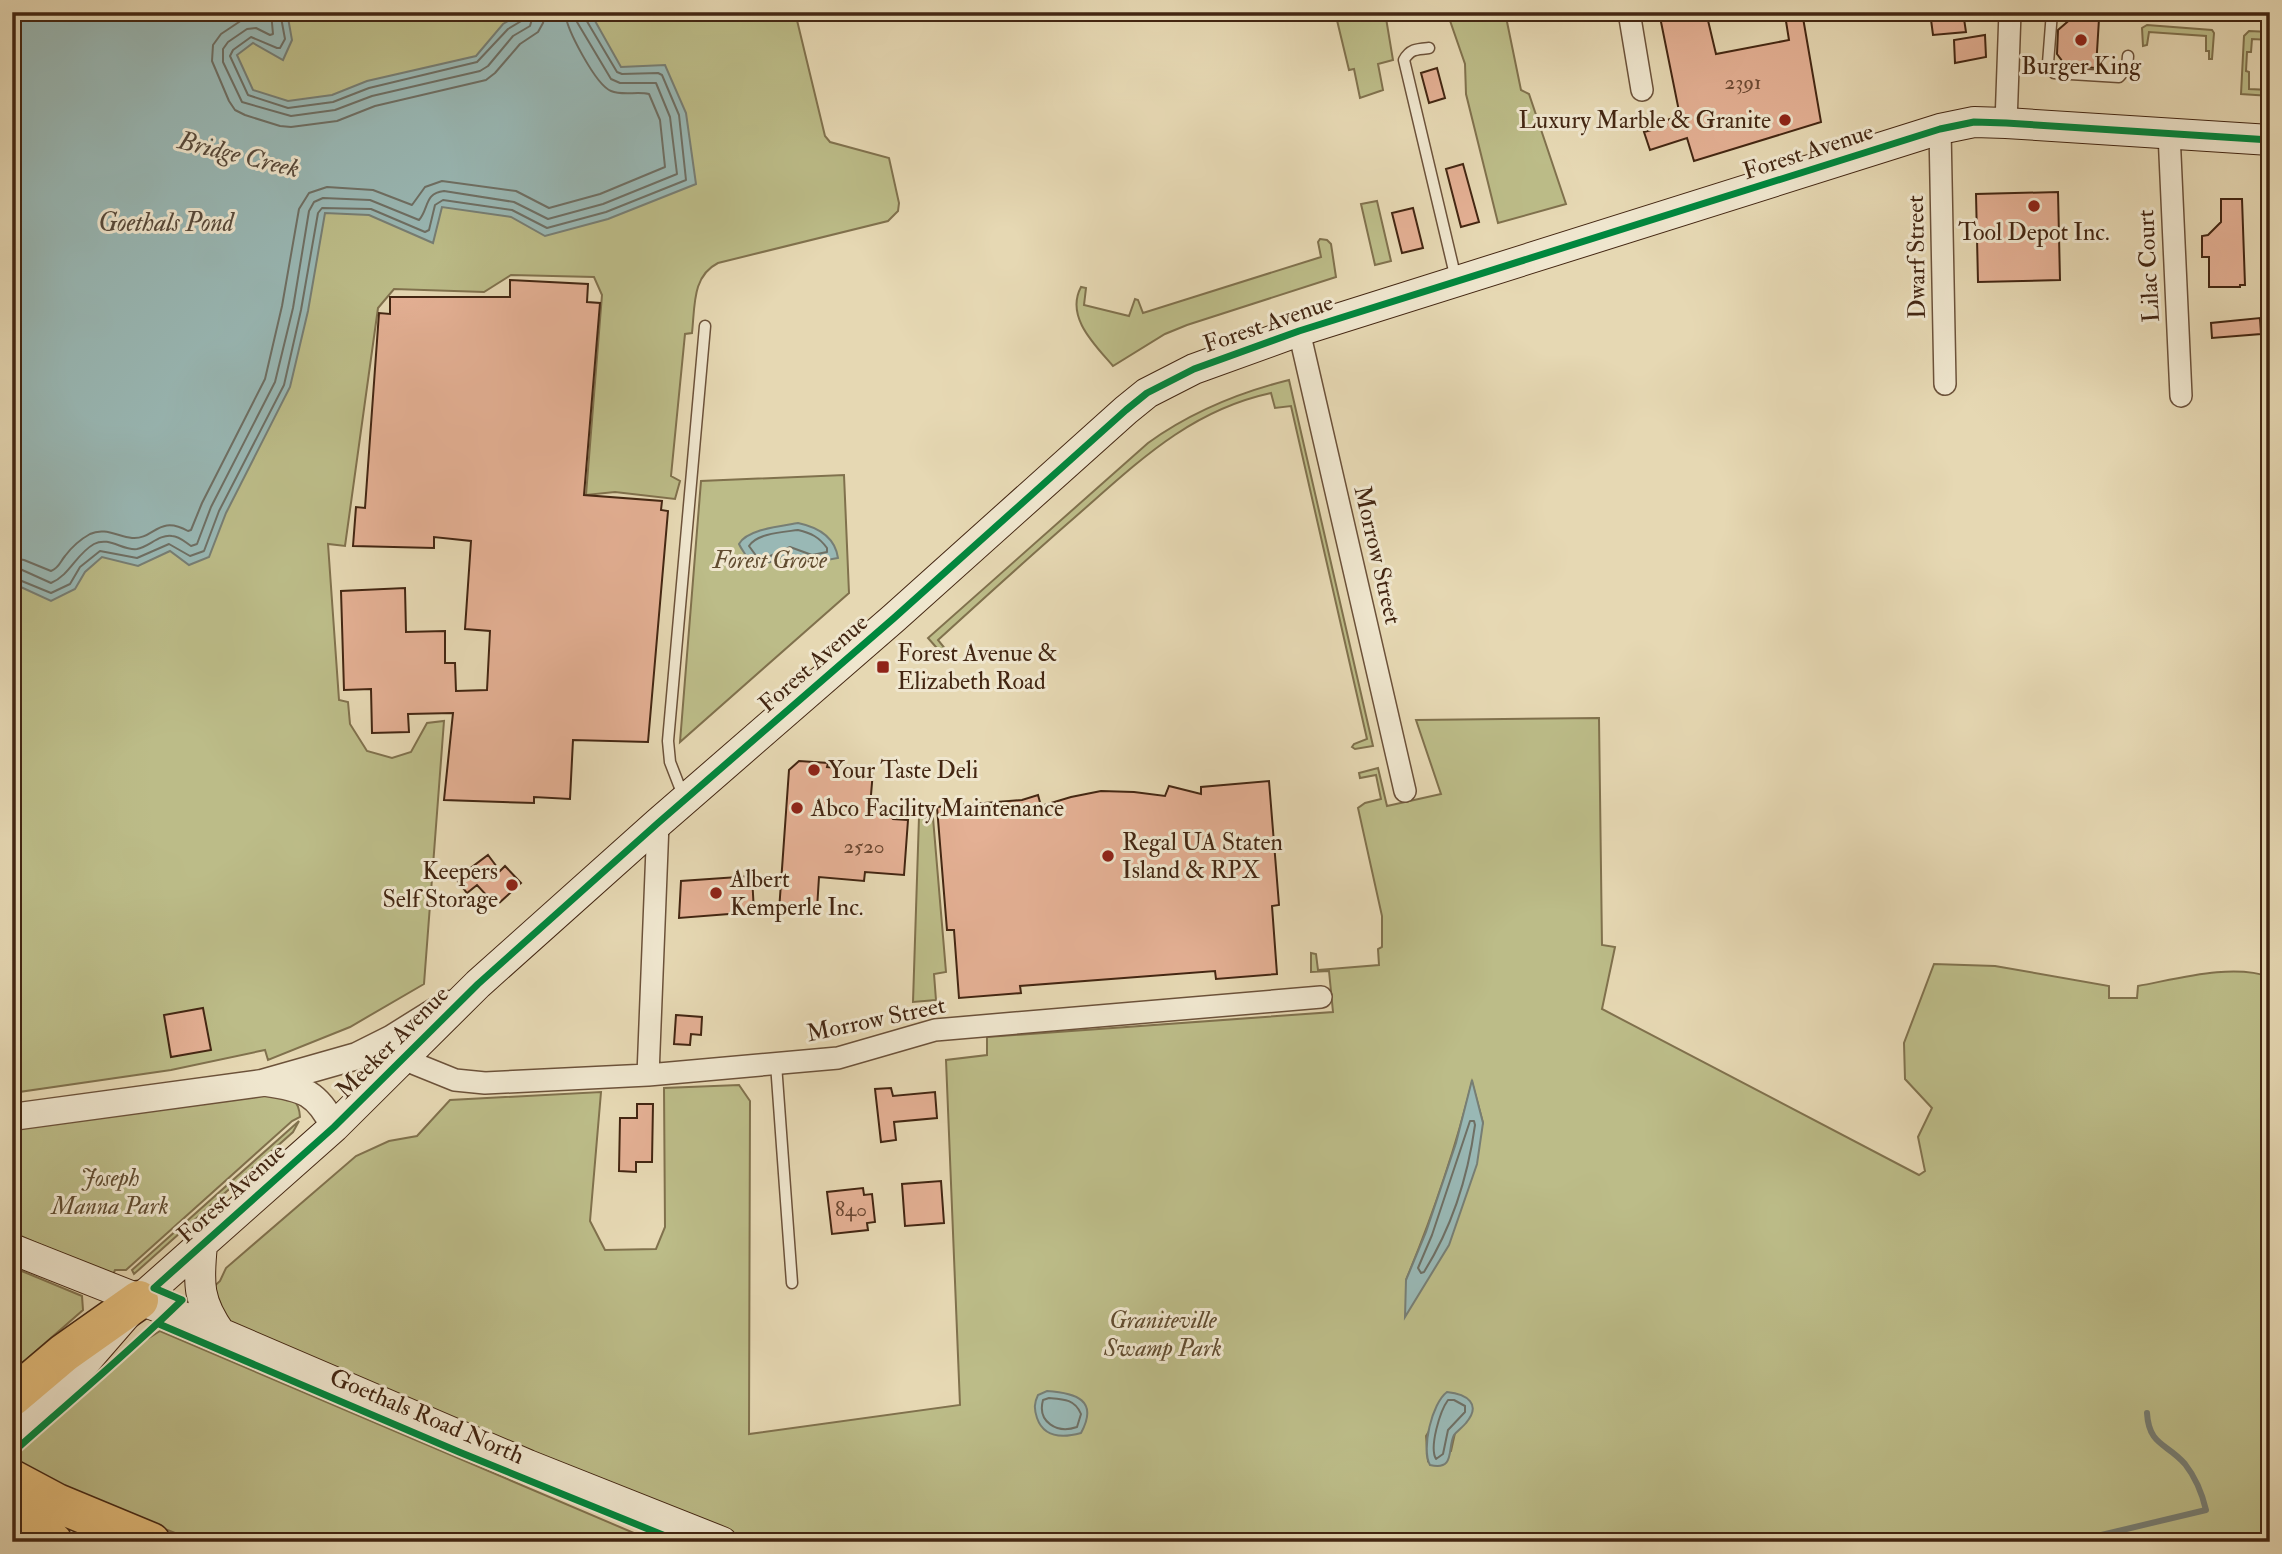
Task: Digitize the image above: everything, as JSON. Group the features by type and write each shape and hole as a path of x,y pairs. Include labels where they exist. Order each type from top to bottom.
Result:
{"highway":[{"path":"12,1397 64,1353 139,1300"},
{"path":"18,1492 53,1542"},
{"path":"18,1492 152,1542"}],"main road":[{"name":"Forest Avenue","path":"478,984 1126,410 1147,393 1194,369 1299,331 1940,129 1974,122 2006,123 2270,140"},
{"name":"Meeker Avenue","path":"334,1127 478,984"},
{"name":"Forest Avenue","path":"12,1429 79,1369 139,1300 334,1127"},
{"path":"201,1245 200,1293 209,1318 221,1334"},
{"name":"Goethals Road North","path":"12,1250 221,1334 528,1465 722,1542"}],"street":[{"path":"1629,12 1642,90"},
{"path":"2006,123 2010,12"},
{"name":"Dwarf Street","path":"1940,129 1945,384"},
{"name":"Lilac Court","path":"2169,133 2180,396"},
{"name":"Morrow Street","path":"1299,331 1405,791"},
{"path":"648,1075 658,823"},
{"name":"Forest Avenue","path":"12,1117 262,1083 342,1061 373,1049 478,984"},
{"name":"Morrow Street","path":"403,1059 455,1080 485,1083 648,1075 838,1058 935,1030 1321,997"},
{"name":"Forest Avenue","path":"262,1083 297,1088 314,1097 326,1111 334,1127"}],"lane":[{"path":"2053,12 2048,63 2054,73 2119,76 2127,68 2128,56"},
{"path":"1429,48 1415,49 1408,53 1404,60 1457,282"},
{"path":"685,800 670,762 668,741 705,326"},
{"path":"776,1064 792,1283"}],"green space":[{"path":"12,12 795,12 825,136 830,142 889,158 899,203 898,211 888,221 718,263 703,276 696,293 692,333 685,334 671,476 680,481 675,499 615,492 586,495 602,295 594,277 511,275 484,292 394,289 378,308 345,546 328,544 339,700 348,702 350,724 367,751 392,758 411,752 427,723 444,721 424,984 350,1027 268,1060 265,1050 171,1070 12,1093"},
{"path":"1335,12 1385,12 1393,60 1378,64 1383,90 1360,98 1354,69 1349,70"},
{"path":"1447,12 1505,12 1521,90 1529,94 1566,204 1498,223 1466,94 1465,64"},
{"path":"2147,25 2212,30 2212,59 2209,59 2209,51 2206,51 2206,36 2149,32 2147,45 2143,46 2142,28"},
{"path":"2249,31 2270,32 2270,40 2252,39 2251,52 2247,52 2246,71 2249,72 2249,89 2270,90 2270,96 2241,94 2244,36"},
{"path":"1377,201 1391,261 1375,265 1361,204"},
{"path":"1320,239 1331,244 1336,277 1187,325 1165,334 1113,366 1091,340 1079,320 1077,298 1081,287 1086,288 1084,305 1129,316 1135,299 1138,300 1143,313 1321,257 1318,242"},
{"path":"1289,380 1373,746 1355,749 1352,747 1367,739 1291,406 1275,408 1271,393 1241,401 1214,413 1189,426 1142,459 938,640 947,655 943,655 928,638 1148,443 1215,405"},
{"name":"Forest Grove","path":"844,475 849,593 680,742 701,481"},
{"name":"Graniteville Swamp Park","path":"1599,718 1602,945 1615,947 1602,1009 1919,1175 1925,1171 1918,1137 1932,1108 1905,1079 1904,1043 1934,964 1995,966 2109,986 2109,998 2137,998 2138,986 2204,974 2239,972 2270,977 2270,1542 746,1542 573,1474 229,1329 209,1291 220,1281 226,1268 356,1156 389,1141 417,1136 450,1100 601,1092 590,1221 605,1250 656,1249 665,1227 664,1088 739,1085 750,1101 749,1434 960,1405 946,1060 987,1055 987,1037 1333,1012 1329,971 1311,972 1311,953 1316,954 1318,970 1379,965 1378,949 1382,947 1382,916 1358,808 1365,803 1381,799 1376,775 1360,778 1359,773 1378,768 1387,806 1441,794 1416,720","holes":["1472,1082 1483,1123 1406,1280 1443,1182","1431,1428 1455,1433 1451,1451 1428,1461 1426,1436"]},
{"path":"919,817 933,818 946,972 934,974 936,1000 913,1002"},
{"name":"Joseph Manna Park","path":"275,1092 293,1099 298,1106 300,1117 292,1121 126,1270 115,1270 112,1277 12,1232 12,1130"},
{"path":"299,1121 293,1132 134,1274 132,1270"},
{"path":"12,1267 82,1296 83,1310 12,1372"},
{"path":"160,1331 655,1542 198,1542 40,1480 12,1465 12,1458 136,1346"}],"water":[{"name":"Goethals Pond","path":"12,12 287,12 292,40 283,60 253,43 237,55 253,90 288,101 332,95 367,81 476,56 503,24 523,12 590,12 621,67 665,65 686,113 696,184 608,219 545,236 511,217 442,207 433,243 369,215 325,213 308,311 290,387 226,513 209,557 189,565 170,551 138,566 102,557 85,572 75,589 51,601 12,583"},
{"path":"798,523 824,534 833,544 838,558 810,563 790,554 756,564 750,563 739,544 757,532"},
{"path":"1472,1080 1483,1123 1477,1164 1449,1245 1405,1317 1406,1280 1426,1232 1456,1143"},
{"path":"1047,1391 1075,1396 1082,1400 1087,1413 1081,1433 1055,1435 1040,1425 1035,1403 1038,1395"},
{"path":"1447,1392 1466,1398 1473,1410 1466,1423 1454,1435 1447,1462 1444,1465 1430,1465 1427,1438 1437,1406"}],"building":[{"path":"1659,12 1706,12 1716,54 1789,40 1785,15 1802,12 1821,122 1694,161 1687,138 1650,150 1644,132 1666,126 1664,121 1680,116"},
{"path":"1930,12 1963,12 1966,32 1933,35"},
{"path":"2073,17 2099,19 2096,68 2066,66 2057,54 2058,30"},
{"path":"1985,35 1986,57 1955,63 1954,40"},
{"path":"1437,68 1445,98 1429,103 1421,73"},
{"path":"1463,164 1479,222 1461,227 1446,169"},
{"path":"2058,192 2060,280 1978,282 1976,194"},
{"path":"2221,199 2242,199 2245,285 2240,287 2209,287 2209,257 2202,257 2202,236 2208,235 2221,222"},
{"path":"1413,208 1423,248 1402,253 1392,213"},
{"path":"510,280 588,284 587,302 600,303 584,495 662,501 661,510 668,511 648,742 573,740 570,799 534,797 534,803 444,800 453,713 408,714 409,732 372,733 371,689 344,690 341,591 405,588 406,632 445,631 445,663 455,663 456,691 487,690 490,631 465,629 471,541 434,537 434,548 353,546 356,507 365,508 379,313 390,314 390,297 510,297"},
{"path":"2260,318 2261,334 2212,338 2211,323"},
{"path":"799,761 828,763 827,767 873,771 871,795 893,819 908,820 904,875 865,872 864,881 819,877 817,909 779,911 789,770"},
{"name":"Regal UA Staten Island & RPX","path":"1269,781 1279,905 1272,906 1277,974 1216,979 1215,971 1020,986 1021,993 959,998 954,930 947,930 937,807 1022,800 1038,795 1041,806 1101,791 1165,796 1169,786 1201,794 1201,787"},
{"path":"488,855 500,871 505,866 521,883 498,904 477,885 467,893 456,879"},
{"path":"752,876 754,912 679,918 681,881"},
{"path":"203,1008 211,1050 171,1057 164,1015"},
{"path":"676,1015 702,1017 701,1035 691,1034 690,1045 674,1044"},
{"path":"891,1088 893,1096 935,1092 937,1118 894,1122 896,1140 881,1142 875,1089"},
{"path":"637,1104 653,1104 652,1162 636,1162 636,1172 619,1171 620,1118 637,1118"},
{"path":"941,1181 944,1223 905,1226 902,1184"},
{"path":"863,1188 864,1195 872,1194 875,1222 867,1223 868,1230 832,1234 827,1192"}],"waterway":[{"path":"2072,1542 2206,1510 2185,1464 2151,1432 2147,1413"}],"cycle path":[{"path":"12,1453 182,1300 154,1288 334,1127 478,984 1147,393 1194,369 1299,331 1940,129 1974,122 2006,123 2270,140"},
{"path":"159,1324 459,1452 680,1542"}],"place":[{"name":"Burger King","path":"2081,40"},
{"name":"Luxury Marble & Granite","path":"1785,120"},
{"name":"Tool Depot Inc.","path":"2034,206"},
{"name":"Forest Avenue & Elizabeth Road","path":"883,667"},
{"name":"Your Taste Deli","path":"814,770"},
{"name":"Abco Facility Maintenance","path":"797,808"},
{"name":"Regal UA Staten Island & RPX","path":"1108,856"},
{"name":"Keepers Self Storage","path":"512,885"},
{"name":"Albert Kemperle Inc.","path":"716,893"}],"water label":[{"name":"Bridge Creek","path":"239,154"}]}
